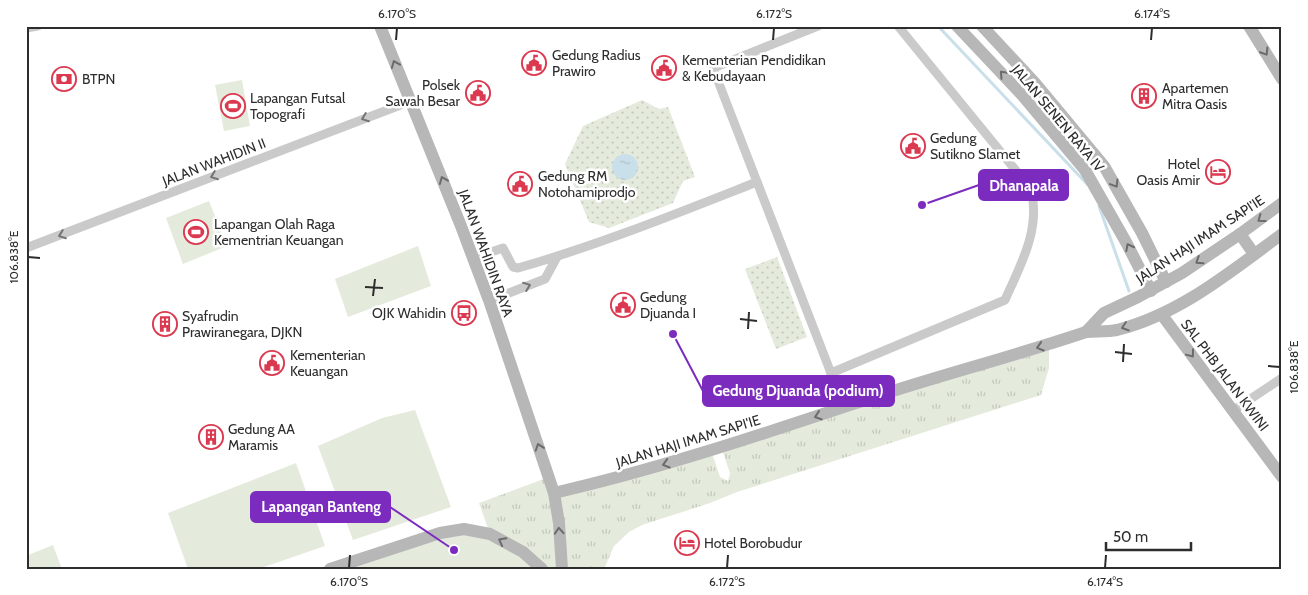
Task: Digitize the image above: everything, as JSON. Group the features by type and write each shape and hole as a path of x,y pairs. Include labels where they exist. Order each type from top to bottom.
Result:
{"street":[{"path":"26,28 38,26"},
{"name":"JALAN WAHIDIN RAYA","path":"380,26 473,258 554,493 559,523 562,569"},
{"path":"818,26 713,68 843,408"},
{"path":"831,373 1005,300 1028,248 1034,220 1035,204 1031,189 898,26"},
{"name":"JALAN SENEN RAYA IV","path":"957,26 1022,95 1085,170 1126,242 1150,291"},
{"name":"JALAN SENEN RAYA IV","path":"982,26 1035,83 1099,160 1142,232 1166,282"},
{"path":"1249,26 1282,79"},
{"path":"1022,95 1035,83"},
{"name":"JALAN WAHIDIN II","path":"26,248 411,101"},
{"path":"1085,170 1099,160"},
{"path":"473,258 504,248 512,267 518,268 557,257 668,218 757,182"},
{"name":"JALAN HAJI IMAM SAPI'IE","path":"1086,332 1104,313 1166,282 1240,234 1282,203"},
{"path":"1240,234 1254,254"},
{"name":"JALAN HAJI IMAM SAPI'IE","path":"554,493 648,470 1086,332 1115,330 1162,315 1202,291 1282,234"},
{"path":"490,304 508,293 545,279 557,257"},
{"name":"SAL PHB JALAN KWINI","path":"1162,315 1282,477"},
{"path":"1234,410 1282,378"},
{"path":"330,569 440,533 464,529 490,534 523,552 542,569"}],"green space":[{"name":"Lapangan Futsal Topografi","path":"242,80 250,126 224,131 215,85"},
{"path":"642,100 659,109 668,107 695,177 683,181 673,203 609,228 589,222 565,164 583,126","holes":["622,155 626,180 618,177 613,171 615,159"]},
{"name":"Lapangan Olah Raga Kementrian Keuangan","path":"209,201 227,246 183,264 166,218"},
{"path":"418,246 431,286 348,317 335,279"},
{"path":"777,257 807,337 776,349 745,269"},
{"path":"1049,344 1049,368 1041,395 737,492 710,503 642,525 629,532 614,546 604,569 542,569 490,534 479,503 549,477 554,493 711,450 720,477 728,481 730,473 721,447"},
{"path":"415,410 451,507 353,540 318,446 382,418"},
{"path":"296,463 325,546 258,569 188,569 168,513"},
{"path":"452,530 490,534 542,569 329,569"},
{"path":"53,545 62,569 26,569 26,556"}],"water":[{"path":"625,154 634,158 638,167 634,176 625,180 616,176 612,167 616,158"}],"waterway":[{"path":"938,26 1087,184"},
{"path":"1099,206 1129,291"}],"place":[{"name":"Gedung Radius Prawiro","path":"534,63"},
{"name":"Kementerian Pendidikan & Kebudayaan","path":"664,68"},
{"name":"BTPN","path":"64,79"},
{"name":"Polsek Sawah Besar","path":"478,93"},
{"name":"Apartemen Mitra Oasis","path":"1144,96"},
{"name":"Lapangan Futsal Topografi","path":"233,106"},
{"name":"Gedung Sutikno Slamet","path":"913,146"},
{"name":"Hotel Oasis Amir","path":"1218,172"},
{"name":"Gedung RM Notohamiprodjo","path":"520,184"},
{"name":"Dhanapala","path":"922,205"},
{"name":"Lapangan Olah Raga Kementrian Keuangan","path":"196,232"},
{"name":"Gedung Djuanda I","path":"623,305"},
{"name":"OJK Wahidin","path":"464,313"},
{"name":"Syafrudin Prawiranegara, DJKN","path":"165,324"},
{"name":"Gedung Djuanda (podium)","path":"673,334"},
{"name":"Kementerian Keuangan","path":"272,363"},
{"name":"Gedung AA Maramis","path":"211,437"},
{"name":"Hotel Borobudur","path":"687,543"},
{"name":"Lapangan Banteng","path":"454,550"}]}
